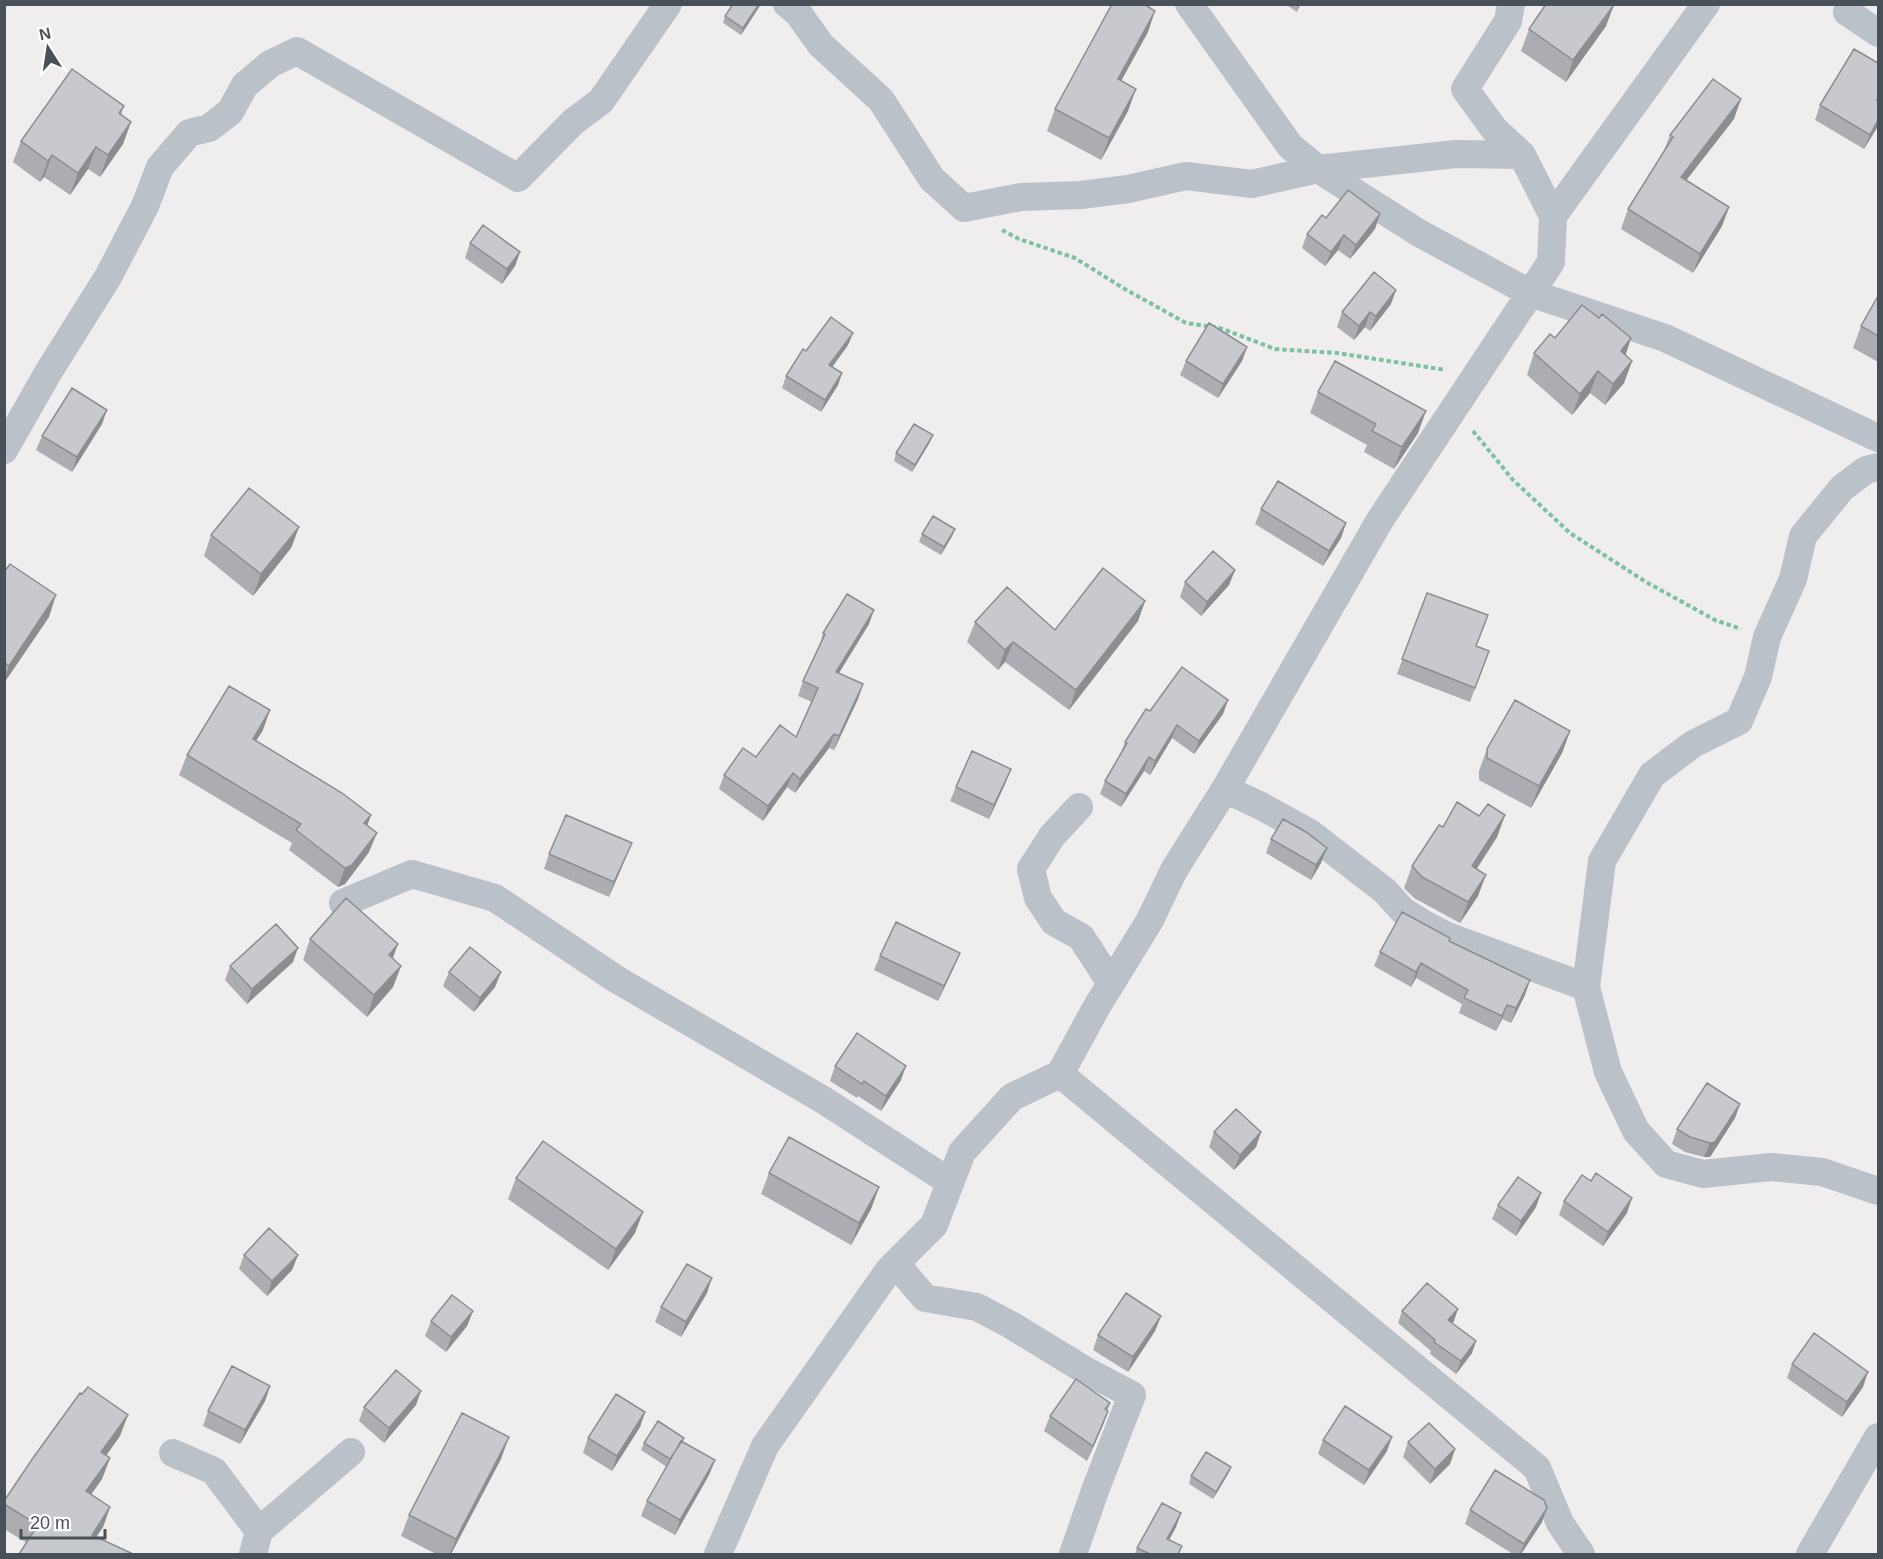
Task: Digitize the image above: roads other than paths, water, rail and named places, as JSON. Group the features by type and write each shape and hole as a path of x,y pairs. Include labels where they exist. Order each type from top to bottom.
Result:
{"street":[{"path":"4,450 49,371 108,276 145,206 160,167 189,133 209,128 230,112 245,85 270,64 297,51 518,178 573,122 601,101 644,42 668,4"},
{"path":"787,4 798,13 821,45 881,100 932,179 964,208 1020,197 1081,195 1128,189 1186,176 1252,184 1318,169 1456,154 1522,155"},
{"path":"1189,4 1290,146 1318,169 1419,233 1530,293 1665,338 1878,438"},
{"path":"718,1554 765,1446 896,1264 934,1225 962,1152 1012,1097 1060,1074 1110,983 1150,920 1174,870 1225,789 1380,520 1551,262 1553,216 1522,155 1494,129 1465,89 1508,21 1511,4"},
{"path":"1553,216 1706,4"},
{"path":"1847,12 1878,33"},
{"path":"1878,467 1866,470 1842,488 1803,536 1793,579 1767,637 1758,677 1739,721 1693,744 1652,775 1602,861 1586,987 1608,1072 1636,1131 1666,1164 1703,1173 1772,1167 1822,1172 1878,1191"},
{"path":"1225,789 1310,833 1385,891 1403,911 1424,924 1447,936 1586,987"},
{"path":"1079,807 1052,836 1031,869 1038,898 1043,906 1054,921 1081,937 1110,983"},
{"path":"344,903 412,874 495,898 616,979 825,1101 950,1182"},
{"path":"1060,1074 1537,1468 1560,1523 1581,1554"},
{"path":"896,1264 925,1298 978,1307 1132,1395 1073,1554"},
{"path":"1814,1552 1878,1437"},
{"path":"173,1453 214,1471 256,1543 351,1452"}]}
